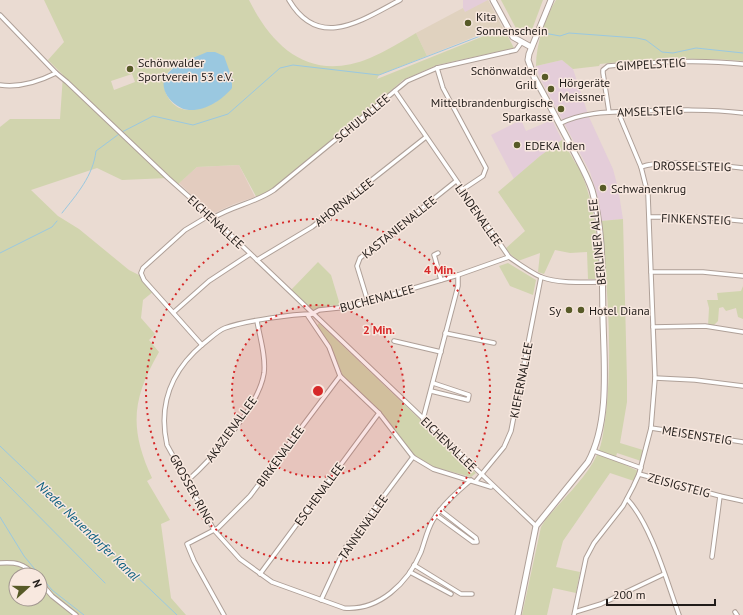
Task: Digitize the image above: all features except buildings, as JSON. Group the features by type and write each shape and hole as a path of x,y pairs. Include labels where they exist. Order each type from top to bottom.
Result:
{"main road":[{"path":"493,0 509,31 521,43 531,47 551,0"},
{"name":"BERLINER ALLEE","path":"518,615 536,526 588,462 594,451 600,428 604,392 602,282 598,224 591,189 534,77 528,60 531,47"}],"street":[{"path":"289,0 297,12 307,20 319,26 334,28 344,27 361,21 400,0"},
{"name":"EICHENALLEE","path":"0,15 56,73 257,260 494,488 536,526"},
{"name":"SCHULALLEE","path":"174,312 141,276 141,270 190,227 231,209 258,200 274,190 413,78 437,68 516,50 521,43"},
{"name":"GIMPELSTEIG","path":"608,112 602,73 608,66 666,62 743,64"},
{"path":"437,68 443,88 486,168 483,176 462,190"},
{"path":"0,85 23,85 56,73"},
{"name":"LINDENALLEE","path":"395,91 509,257 541,277 566,282 602,282"},
{"name":"AMSELSTEIG","path":"559,124 577,116 608,112 682,110 743,113"},
{"path":"618,112 641,167 648,195 655,378 651,428 639,474 627,499 589,552 583,567 575,613 601,604 664,574"},
{"name":"AHORNALLEE","path":"257,260 312,227 426,137"},
{"name":"DROSSELSTEIG","path":"641,167 695,164 743,168"},
{"name":"KASTANIENALLEE","path":"368,302 357,266 360,258 456,181"},
{"name":"FINKENSTEIG","path":"650,217 700,217 743,221"},
{"path":"438,253 434,255 441,280"},
{"path":"202,345 174,312 209,281 250,254"},
{"name":"BUCHENALLEE","path":"313,314 319,310 340,308 368,302 458,275 509,257"},
{"path":"651,272 703,272 743,276"},
{"path":"423,419 458,286 458,275"},
{"name":"KIEFERNALLEE","path":"481,475 504,447 511,431 541,277"},
{"name":"EICHENALLEE","path":"313,314 308,316 329,347 340,376 379,413 403,447 413,457 433,469 476,481 494,488"},
{"name":"GROSSER RING","path":"313,314 257,321 225,328 189,356 177,375 166,398 163,416 167,445 186,482 214,530 230,550 260,574 286,588 344,608 354,609 368,606 392,591 410,572 436,515 451,497 471,480"},
{"name":"AKAZIENALLEE","path":"186,482 217,451 256,396 264,372 257,321"},
{"path":"653,327 705,326 743,332"},
{"path":"445,333 494,343"},
{"path":"394,341 441,352"},
{"name":"BIRKENALLEE","path":"224,615 186,546 188,542 214,530 225,522 250,496 340,376"},
{"path":"655,378 695,380 743,386"},
{"path":"431,392 468,400 469,395 433,383"},
{"name":"ESCHENALLEE","path":"260,574 379,413"},
{"name":"MEISENSTEIG","path":"651,428 743,442"},
{"name":"ZEISIGSTEIG","path":"594,451 641,468"},
{"name":"TANNENALLEE","path":"321,600 345,548 413,457"},
{"name":"ZEISIGSTEIG","path":"639,474 743,501"},
{"name":"EICHENALLEE","path":"476,481 481,475"},
{"name":"ZEISIGSTEIG","path":"712,557 720,496"},
{"path":"627,499 648,534 679,615"},
{"path":"436,515 473,542 477,542 476,538 440,510"},
{"path":"0,563 19,563 27,567"},
{"path":"414,565 461,594 472,594"},
{"path":"410,572 451,594"},
{"path":"48,591 76,615"}],"shaded area":[{"path":"463,0 488,0 465,13 463,8"},
{"name":"Kita Sonnenschein","path":"488,0 504,30 489,31 427,56 416,33 463,8 465,12"},
{"path":"562,60 573,69 589,117 613,169 623,219 601,221 597,194 590,172 539,76 536,66"},
{"path":"521,120 526,131 552,120 562,140 540,156 514,179 491,135"},
{"path":"239,165 255,197 234,204 212,214 179,183 197,167"}],"green space":[{"path":"44,0 249,0 270,34 283,47 297,57 313,63 330,66 349,64 370,58 416,33 427,56 379,75 377,79 489,34 506,33 514,48 437,65 403,80 290,178 258,200 239,165 197,167 176,186 168,178 122,180 97,168 31,190 58,216 79,229 129,270 141,276 154,291 143,300 141,318 155,334 149,340 159,352 143,384 137,414 137,429 140,444 152,478 147,481 170,520 161,524 171,598 186,615 0,615 0,127 10,119 60,119 63,75 48,60 64,42","holes":["197,57 226,64 232,78 216,102 196,109 182,109 171,102 167,96 164,83 165,77 172,69","132,74 135,82 114,90 111,81"]},
{"path":"501,0 543,0 530,35 519,34"},
{"path":"556,0 743,0 743,61 707,59 654,60 600,64 599,66 573,69 562,60 536,66 536,58 542,32 548,15"},
{"path":"562,140 576,164 576,161 591,204 596,234 600,279 588,279 587,252 570,253 555,250 544,274 538,272 540,253 518,261 505,249 525,231 498,192 540,156"},
{"path":"623,219 627,402 620,443 643,450 641,461 617,453 615,460 638,471 634,481 610,473 563,541 556,567 580,572 576,593 553,588 547,615 522,615 541,527 546,519 587,472 601,445 608,389 609,341 601,221"},
{"path":"318,262 331,275 340,305 326,306 312,310 291,290"},
{"path":"508,263 536,280 533,295 510,286 499,266"},
{"path":"743,286 743,319 738,317 736,308 726,311 723,307 719,308 718,321 712,327 708,326 709,308 707,300 718,300 717,293 741,291"},
{"path":"319,323 476,473 471,477 434,467 412,454 403,444 386,418 344,379 331,347 317,326"}],"water":[{"path":"207,52 215,52 224,56 232,78 232,88 223,97 207,107 195,110 183,109 177,106 167,96 164,84 165,78 172,69 187,60"}],"waterway":[{"path":"122,132 153,116 193,125 228,114 280,68 293,65 379,75 488,33 505,30"},
{"path":"516,32 531,32"},
{"path":"544,33 560,36 569,33 637,38 646,40 662,52 673,53 696,48 743,53"},
{"path":"62,213 79,192 88,177 92,169 96,151 119,134"},
{"path":"0,253 52,227 57,221"},
{"name":"Nieder Neuendorfer Kanal","path":"0,446 177,615"},
{"path":"0,477 105,583"},
{"path":"0,517 24,556 52,590 84,615"}],"place":[{"name":"Kita Sonnenschein","path":"468,23"},
{"name":"Schönwalder Sportverein 53 e.V.","path":"130,69"},
{"name":"Schönwalder Grill","path":"545,77"},
{"name":"Hörgeräte Meissner","path":"551,89"},
{"name":"Mittelbrandenburgische Sparkasse","path":"561,109"},
{"name":"EDEKA Iden","path":"517,145"},
{"name":"Schwanenkrug","path":"603,188"},
{"name":"Sy","path":"569,310"},
{"name":"Hotel Diana","path":"581,310"}]}
